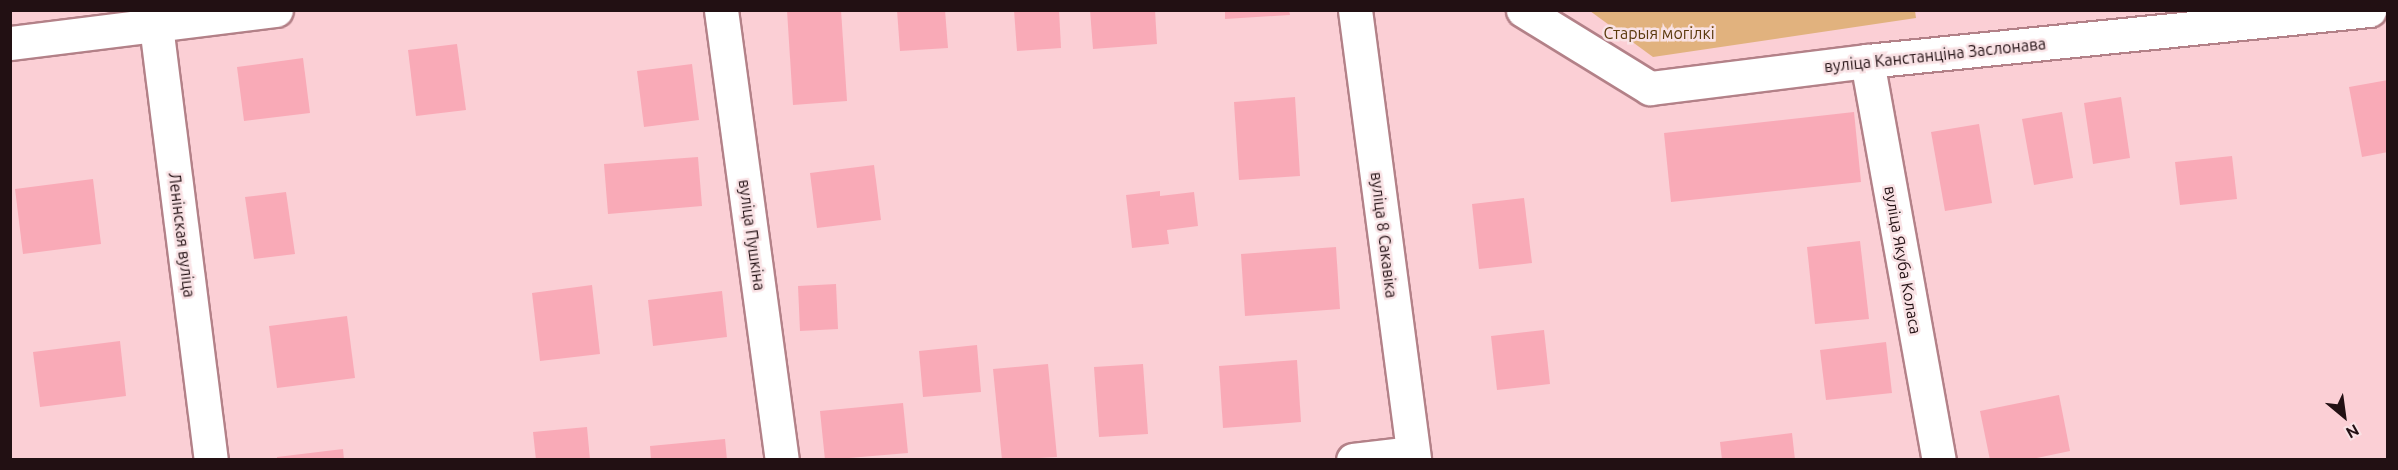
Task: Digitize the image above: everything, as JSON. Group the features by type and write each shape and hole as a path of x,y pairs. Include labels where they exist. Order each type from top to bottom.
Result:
{"street":[{"path":"10,43 155,19 276,10"},
{"name":"вуліца Пушкіна","path":"721,10 782,459"},
{"name":"вуліца 8 Сакавіка","path":"1355,10 1413,456"},
{"name":"вуліца Канстанціна Заслонава","path":"1523,10 1650,88 1867,61 2369,10"},
{"name":"Ленінская вуліца","path":"155,19 211,459"},
{"name":"вуліца Якуба Коласа","path":"1867,61 1939,459"},
{"path":"1353,459 1413,456"}],"green space":[{"name":"Старыя могілкі","path":"1590,11 1915,11 1916,18 1653,57"}],"building":[{"path":"787,10 841,10 847,101 793,105"},
{"path":"897,10 945,10 948,48 900,51"},
{"path":"1014,10 1059,10 1061,48 1017,51"},
{"path":"1090,10 1155,10 1157,44 1093,49"},
{"path":"1225,10 1289,10 1290,15 1225,19"},
{"path":"457,44 466,110 416,116 408,50"},
{"path":"303,58 310,113 244,121 237,67"},
{"path":"692,64 699,120 644,127 637,71"},
{"path":"2388,80 2388,152 2362,157 2349,87"},
{"path":"1295,97 1300,176 1239,180 1234,102"},
{"path":"2121,97 2130,158 2093,164 2084,103"},
{"path":"1854,112 1861,182 1671,202 1664,133"},
{"path":"2062,112 2073,178 2034,185 2022,119"},
{"path":"1979,124 1992,203 1945,211 1931,132"},
{"path":"2232,156 2237,199 2180,205 2175,162"},
{"path":"698,157 702,206 608,214 604,164"},
{"path":"874,165 881,220 817,228 810,173"},
{"path":"93,179 101,244 23,254 15,189"},
{"path":"1160,191 1160,196 1194,192 1198,226 1167,230 1169,244 1132,248 1126,195"},
{"path":"286,192 295,254 254,259 245,197"},
{"path":"1524,198 1532,263 1479,269 1472,204"},
{"path":"1860,241 1869,319 1815,324 1807,247"},
{"path":"1336,247 1340,309 1245,316 1241,254"},
{"path":"836,284 838,329 800,331 798,286"},
{"path":"592,285 600,354 540,361 532,293"},
{"path":"722,291 727,337 653,346 648,300"},
{"path":"347,316 355,378 277,388 269,326"},
{"path":"1544,330 1550,384 1497,390 1491,336"},
{"path":"120,341 126,396 40,407 33,352"},
{"path":"1886,342 1892,393 1826,400 1820,350"},
{"path":"977,345 981,392 923,397 919,351"},
{"path":"1297,360 1301,422 1223,428 1219,366"},
{"path":"1048,364 1057,457 1002,460 993,369"},
{"path":"1143,364 1148,434 1099,437 1094,367"},
{"path":"2059,395 2070,451 2027,460 1990,460 1980,411"},
{"path":"903,403 908,453 825,460 820,411"},
{"path":"587,427 590,460 536,460 533,432"},
{"path":"1792,433 1795,460 1722,460 1720,442"},
{"path":"725,439 727,460 651,460 650,446"},
{"path":"343,449 344,460 277,460 277,457"}]}
